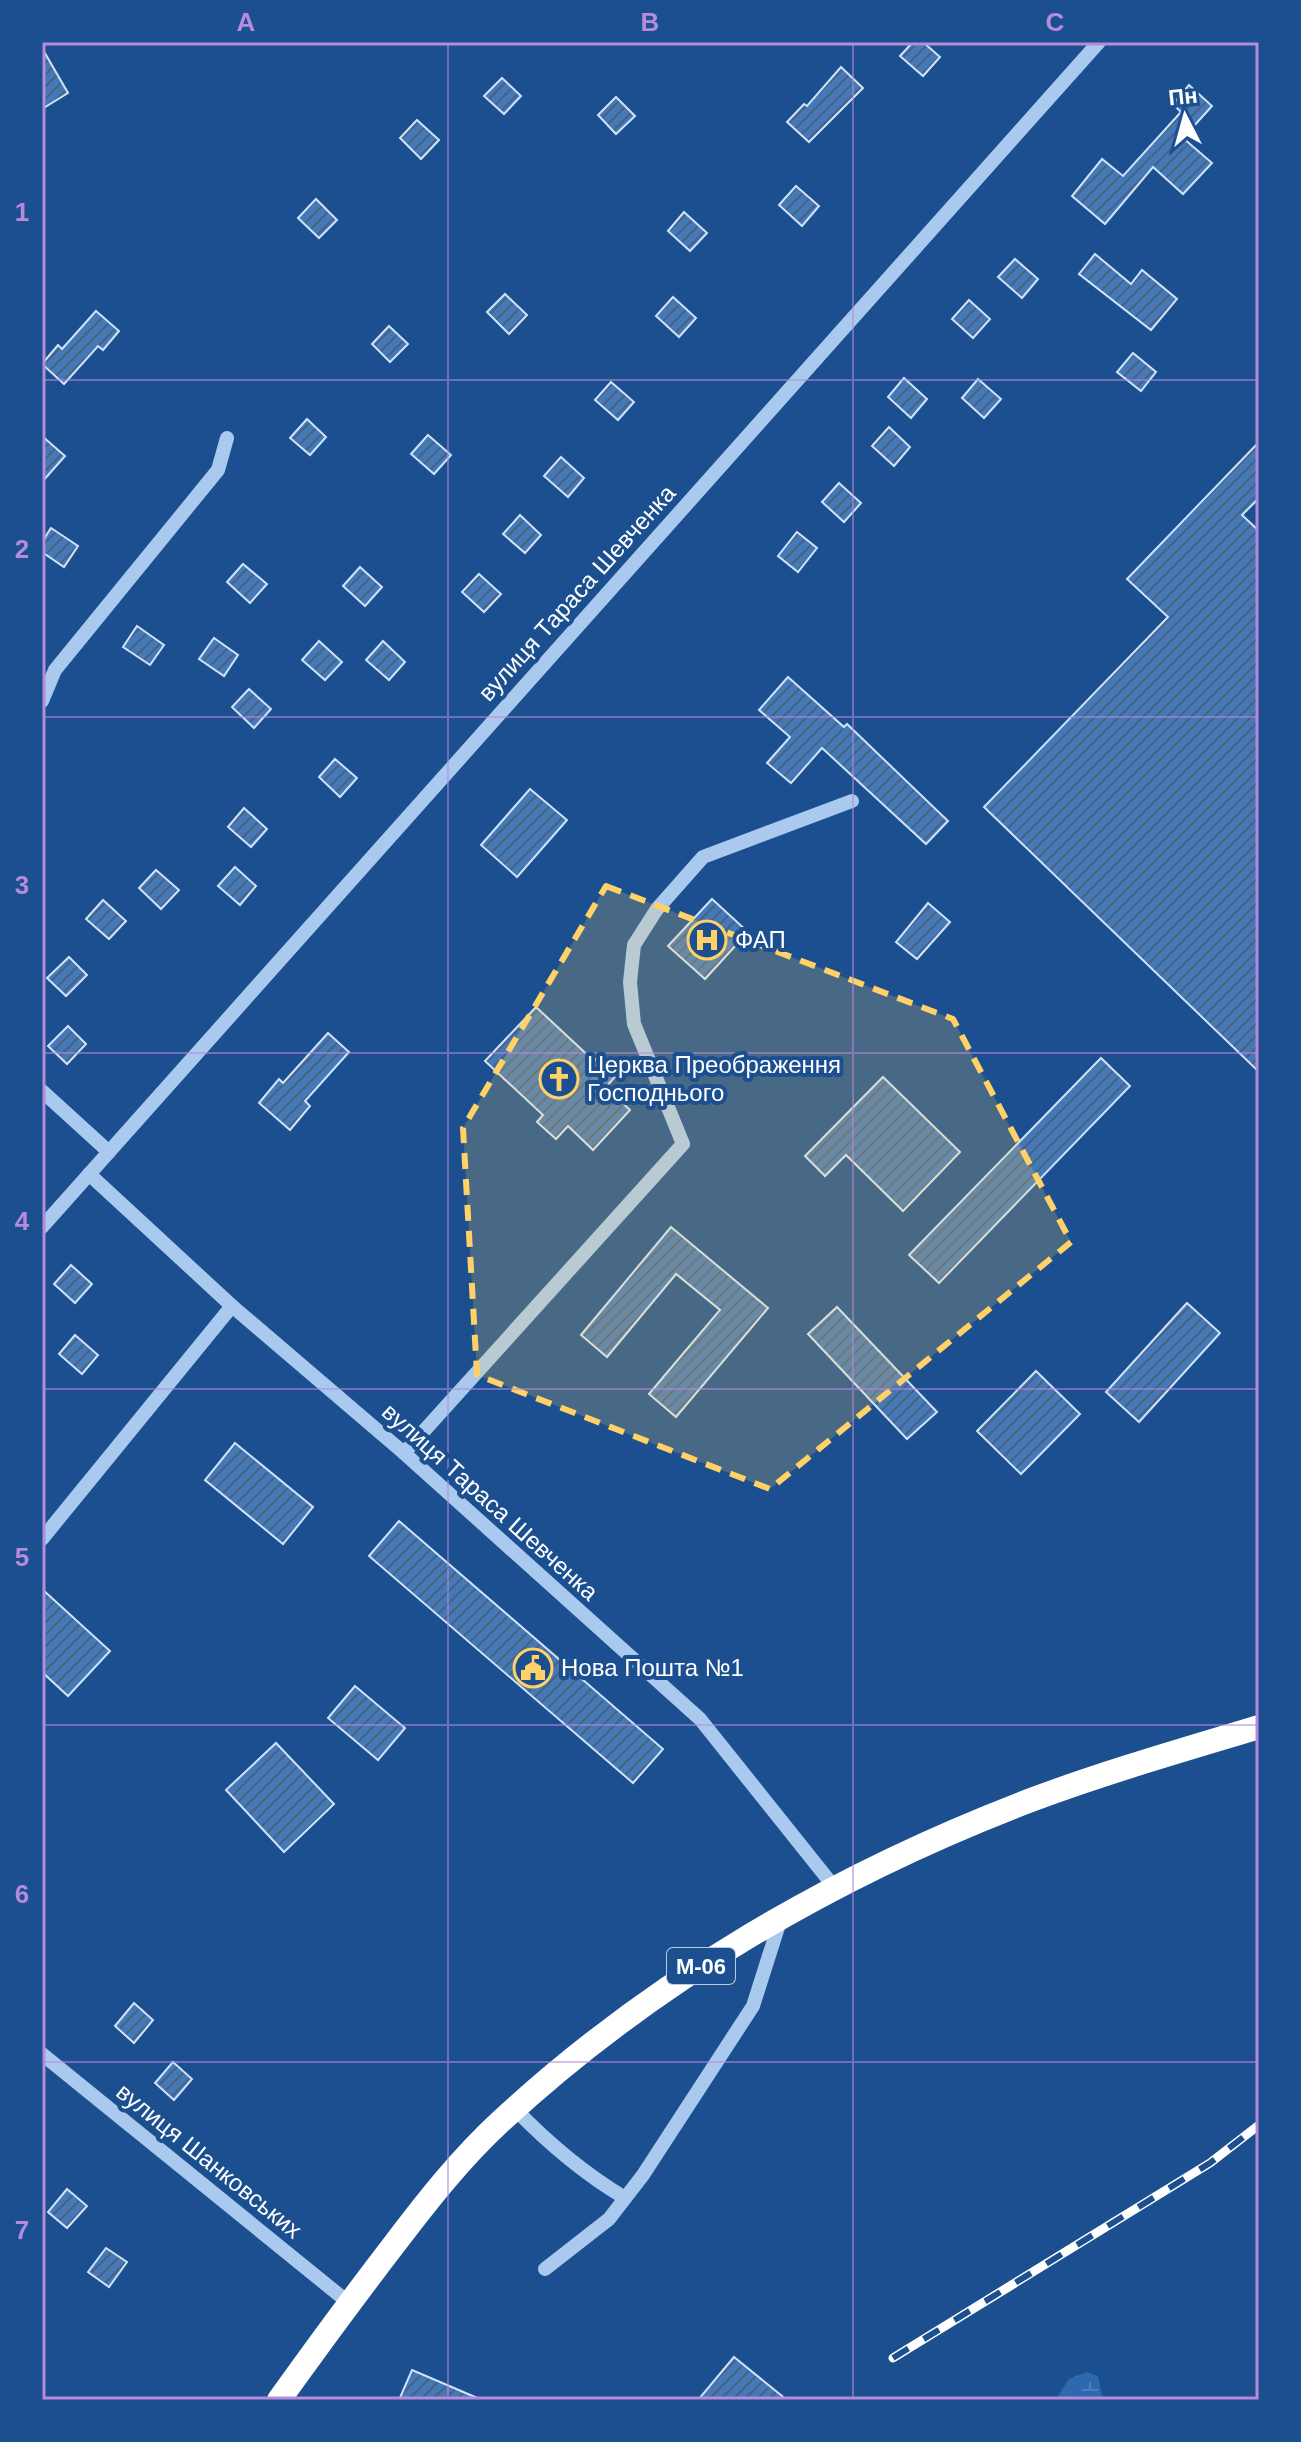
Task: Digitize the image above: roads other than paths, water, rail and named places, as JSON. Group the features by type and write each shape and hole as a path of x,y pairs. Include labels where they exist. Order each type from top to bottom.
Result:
{"highway":[{"name":"М-06","path":"279,2400 439,2186 515,2109 583,2050 656,1996 742,1939 835,1888 924,1846 1031,1800 1259,1727"}],"street":[{"name":"вулиця Тараса Шевченка","path":"42,1227 1099,42"},
{"path":"42,701 55,670 218,470 227,438"},
{"path":"404,1453 683,1144 634,1024 630,982 634,945 657,909 703,857 852,801"},
{"path":"42,1091 109,1152"},
{"name":"вулиця Тараса Шевченка","path":"89,1174 232,1306 404,1453 700,1719 835,1888"},
{"path":"42,1539 232,1306"},
{"path":"545,2269 609,2219 643,2175 753,2006 781,1918"},
{"name":"вулиця Шанковських","path":"42,2054 349,2303"},
{"path":"515,2109 551,2146 590,2177 625,2198"}],"railway":[{"path":"893,2358 1210,2163 1259,2125"}],"place":[{"name":"ФАП","path":"707,940"},
{"name":"Церква Преображення Господнього","path":"559,1079"},
{"name":"Нова Пошта №1","path":"533,1668"}]}
